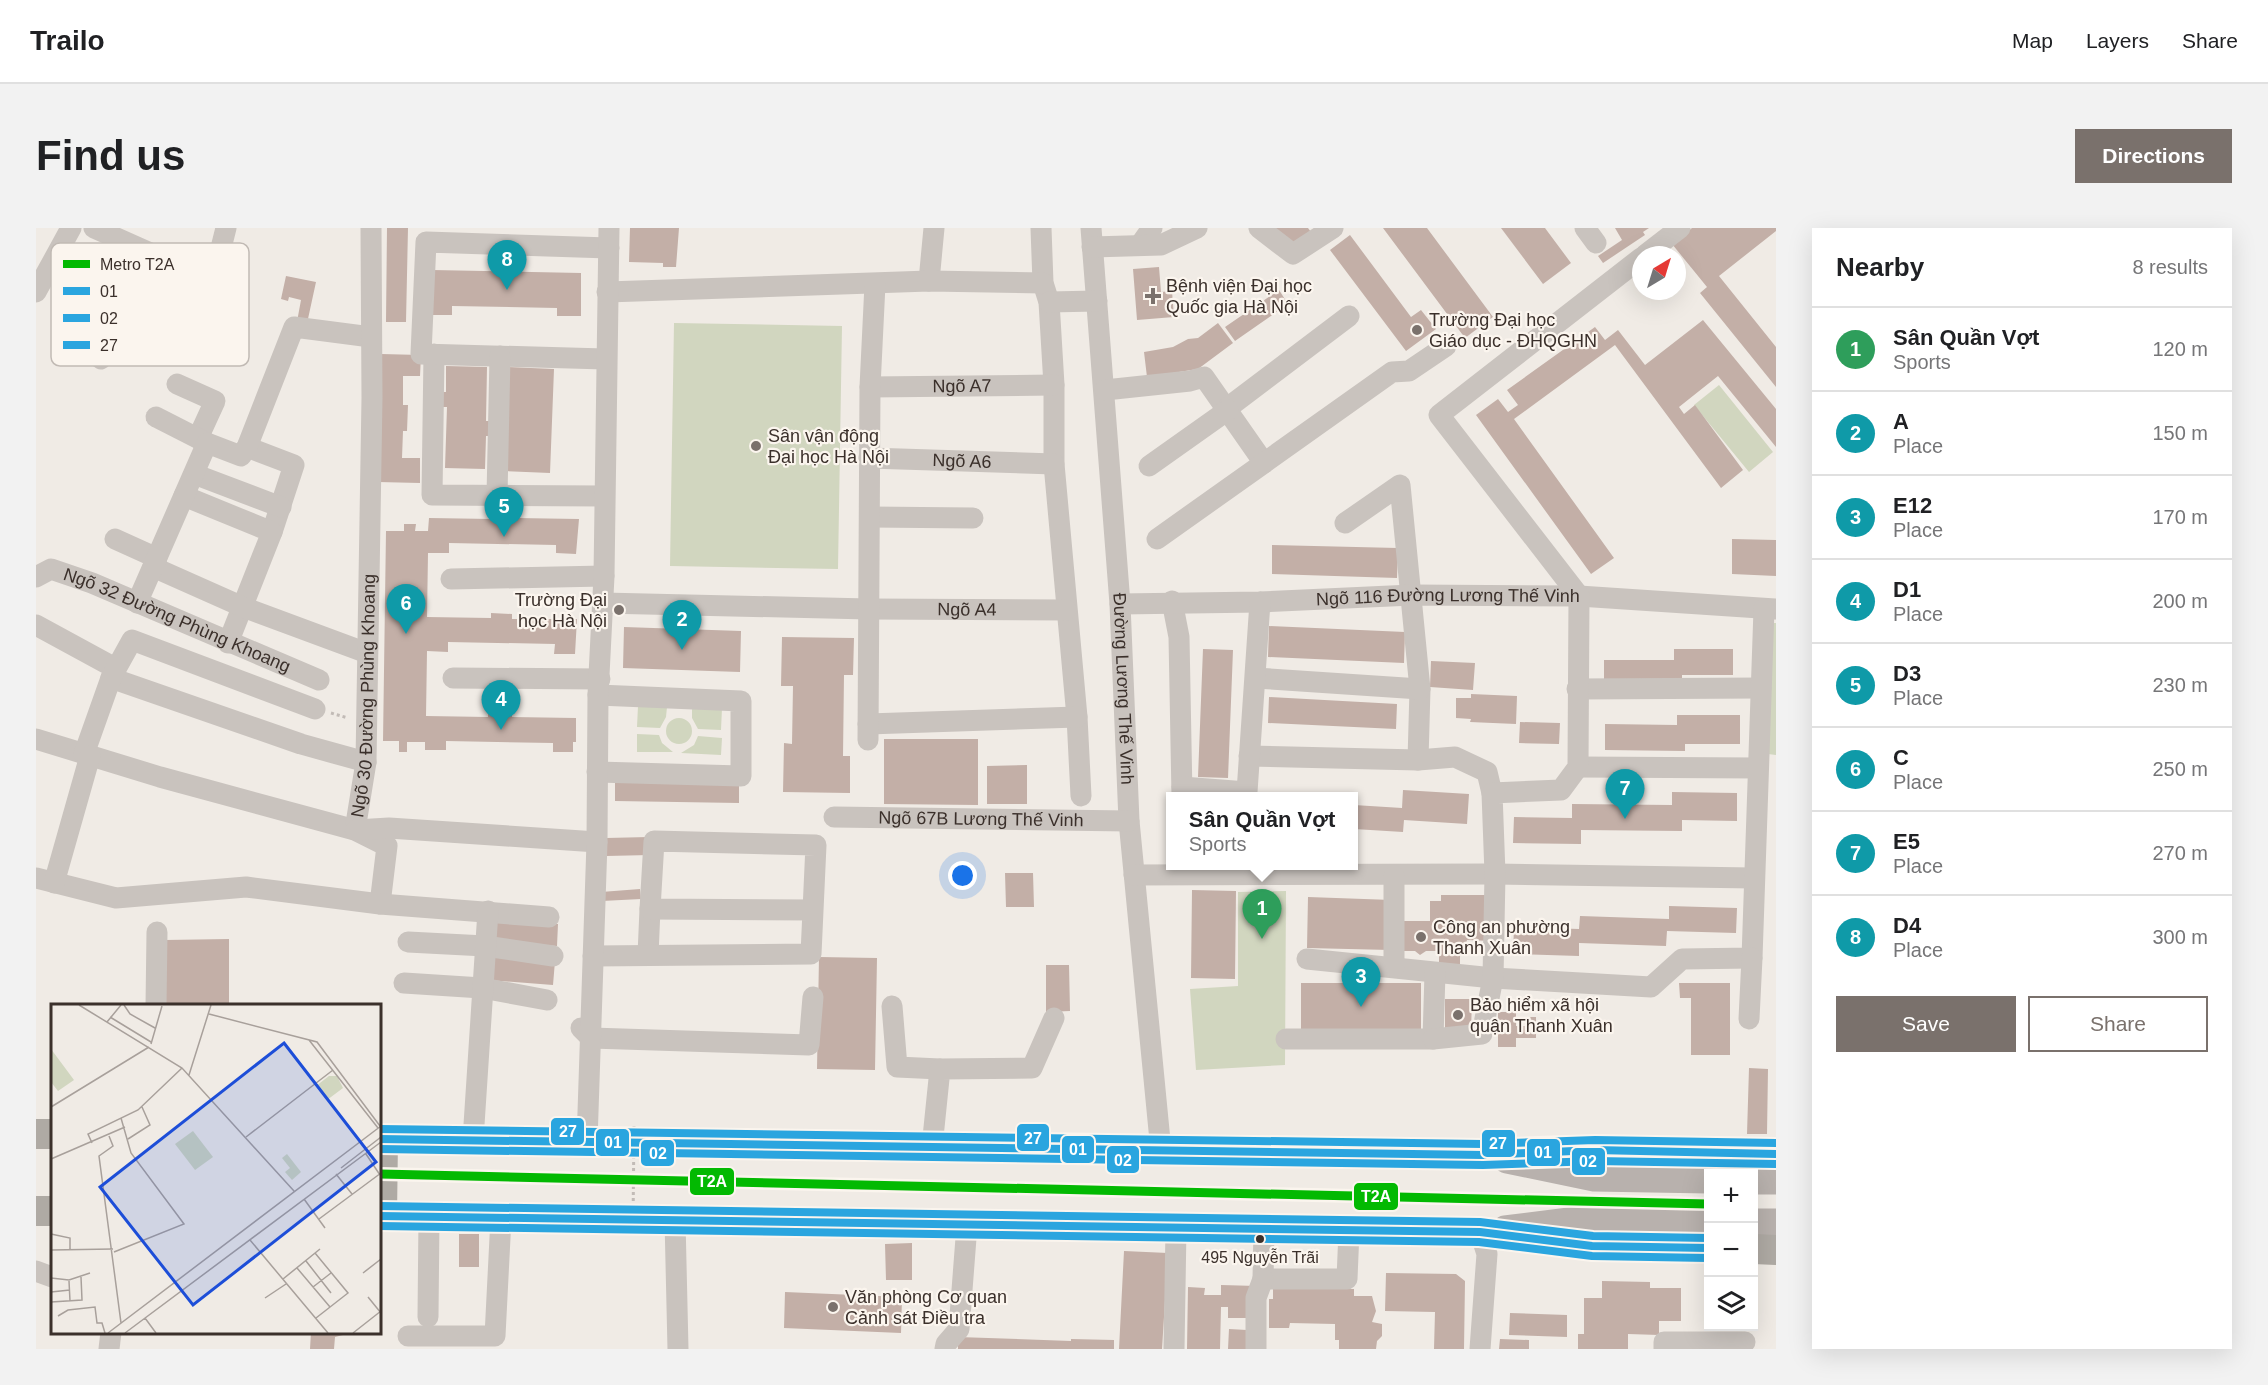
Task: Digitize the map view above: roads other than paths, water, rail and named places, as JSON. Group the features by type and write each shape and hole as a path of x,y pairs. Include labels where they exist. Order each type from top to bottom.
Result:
{"highway":[{"path":"1704,1248 1592,1246 1480,1232 381,1216 381,1139 1483,1155 1595,1150 1776,1154"},
{"path":"1758,1250 1776,1250"}],"main road":[{"path":"1483,1155 1594,1178 1704,1180"},
{"path":"1758,1181 1776,1181"},
{"path":"1480,1232 1593,1218 1704,1221"},
{"path":"1758,1222 1776,1222"}],"street":[{"path":"60,243 71,228"},
{"path":"94,228 128,243"},
{"name":"Ngõ 30 Đường Phùng Khoang","path":"36,739 356,830 366,762 371,228"},
{"path":"929,281 934,228"},
{"path":"1041,228 1054,385 1054,464 1077,717 1081,796"},
{"path":"1092,237 1146,237 1161,245 1197,228"},
{"path":"1259,228 1293,254 1333,228"},
{"path":"1657,246 1680,228"},
{"name":"Đường Lương Thế Vinh","path":"1092,237 1120,604 1129,821 1161,1150"},
{"path":"587,1142 604,576 605,359 609,238 426,242 421,354 605,359"},
{"path":"36,292 41,270 51,256"},
{"path":"1492,793 1561,790 1578,767 1579,596 1440,415 1632,265"},
{"path":"607,292 929,281 1046,293 1097,301"},
{"path":"875,284 870,387 868,732 1077,717"},
{"path":"1149,466 1227,410 1349,316"},
{"path":"156,417 202,440 242,456 294,327 371,337"},
{"path":"1157,539 1392,372 1409,371 1446,346"},
{"path":"434,354 432,495 604,496"},
{"path":"497,496 500,356"},
{"path":"1105,390 1190,381 1204,377 1264,463"},
{"path":"137,603 194,474 215,401 177,384"},
{"name":"Ngõ A7","path":"870,387 1054,385"},
{"path":"228,643 272,532 294,465 247,447"},
{"name":"Ngõ A6","path":"869,458 1054,464"},
{"path":"194,474 281,507"},
{"path":"1345,523 1400,485 1420,689 1418,760"},
{"path":"184,496 272,532"},
{"path":"870,517 973,518"},
{"path":"115,539 155,563 243,607 367,653"},
{"name":"Ngõ 32 Đường Phùng Khoang","path":"36,578 51,569 92,583 319,680"},
{"path":"451,579 604,576"},
{"name":"Ngõ 116 Đường Lương Thế Vinh","path":"1120,604 1172,601 1260,602 1412,595 1579,596 1770,609"},
{"path":"1172,601 1179,637 1182,792 1247,792 1260,602"},
{"name":"Ngõ A4","path":"603,603 869,609 1066,610"},
{"path":"1749,1019 1761,688 1770,609"},
{"path":"36,625 113,673 301,744 366,762"},
{"path":"315,709 132,640 113,673 45,880 116,898 246,887 380,904 549,917"},
{"path":"453,678 599,687 741,701 741,776 597,772"},
{"path":"1256,678 1420,689"},
{"path":"1577,689 1761,688"},
{"path":"1249,756 1418,760 1455,757 1487,772 1492,793 1495,874 1493,978 1482,1034 1433,1040 1286,1039"},
{"path":"1578,767 1758,768"},
{"name":"Ngõ 67B Lương Thế Vinh","path":"834,817 1129,821"},
{"path":"356,830 389,828 597,842"},
{"path":"356,830 387,846 380,904"},
{"path":"593,956 811,954 816,845 654,841 648,955"},
{"path":"597,842 588,851 581,1028 591,1038 809,1045 813,997"},
{"path":"1134,875 1183,870 1394,876 1495,874 1753,878"},
{"path":"1394,876 1394,968"},
{"path":"650,909 813,910"},
{"path":"473,1140 488,911"},
{"path":"156,1004 157,932"},
{"path":"408,942 485,946 553,956"},
{"path":"1307,959 1493,978 1651,987 1682,958 1752,958"},
{"path":"1433,1040 1435,973"},
{"path":"404,983 482,988 547,1000"},
{"path":"892,1006 897,1067 1032,1068 1054,1018"},
{"path":"932,1147 940,1069"},
{"path":"428,1317 429,1217"},
{"path":"408,1336 495,1336 501,1218"},
{"path":"675,1221 678,1349"},
{"path":"945,1349 946,1344 959,1329 967,1225"},
{"path":"1174,1349 1176,1228"},
{"path":"1256,1349 1257,1298 1263,1279 1264,1229"},
{"path":"1263,1279 1347,1279 1349,1230"},
{"path":"1480,1232 1487,1254 1480,1349"},
{"path":"36,1271 51,1277"},
{"path":"109,1349 111,1334"},
{"path":"1664,1349 1664,1342 1745,1339"}],"metro line":[{"name":"T2A","path":"381,1174 1704,1204"}],"place":[{"name":"D4","path":"507,290"},
{"name":"Bệnh viện Đại học Quốc gia Hà Nội","path":"1153,296"},
{"name":"Trường Đại học Giáo dục - ĐHQGHN","path":"1417,330"},
{"name":"Sân vận động Đại học Hà Nội","path":"756,446"},
{"name":"D3","path":"504,537"},
{"name":"Trường Đại học Hà Nội","path":"619,610"},
{"name":"C","path":"406,634"},
{"name":"A","path":"682,650"},
{"name":"D1","path":"501,730"},
{"name":"E5","path":"1625,819"},
{"name":"Công an phường Thanh Xuân","path":"1421,937"},
{"name":"Sân Quần Vợt","path":"1262,939"},
{"name":"E12","path":"1361,1007"},
{"name":"Bảo hiểm xã hội quận Thanh Xuân","path":"1458,1015"},
{"name":"495 Nguyễn Trãi","path":"1260,1239"},
{"name":"Văn phòng Cơ quan Cảnh sát Điều tra","path":"833,1307"}]}
